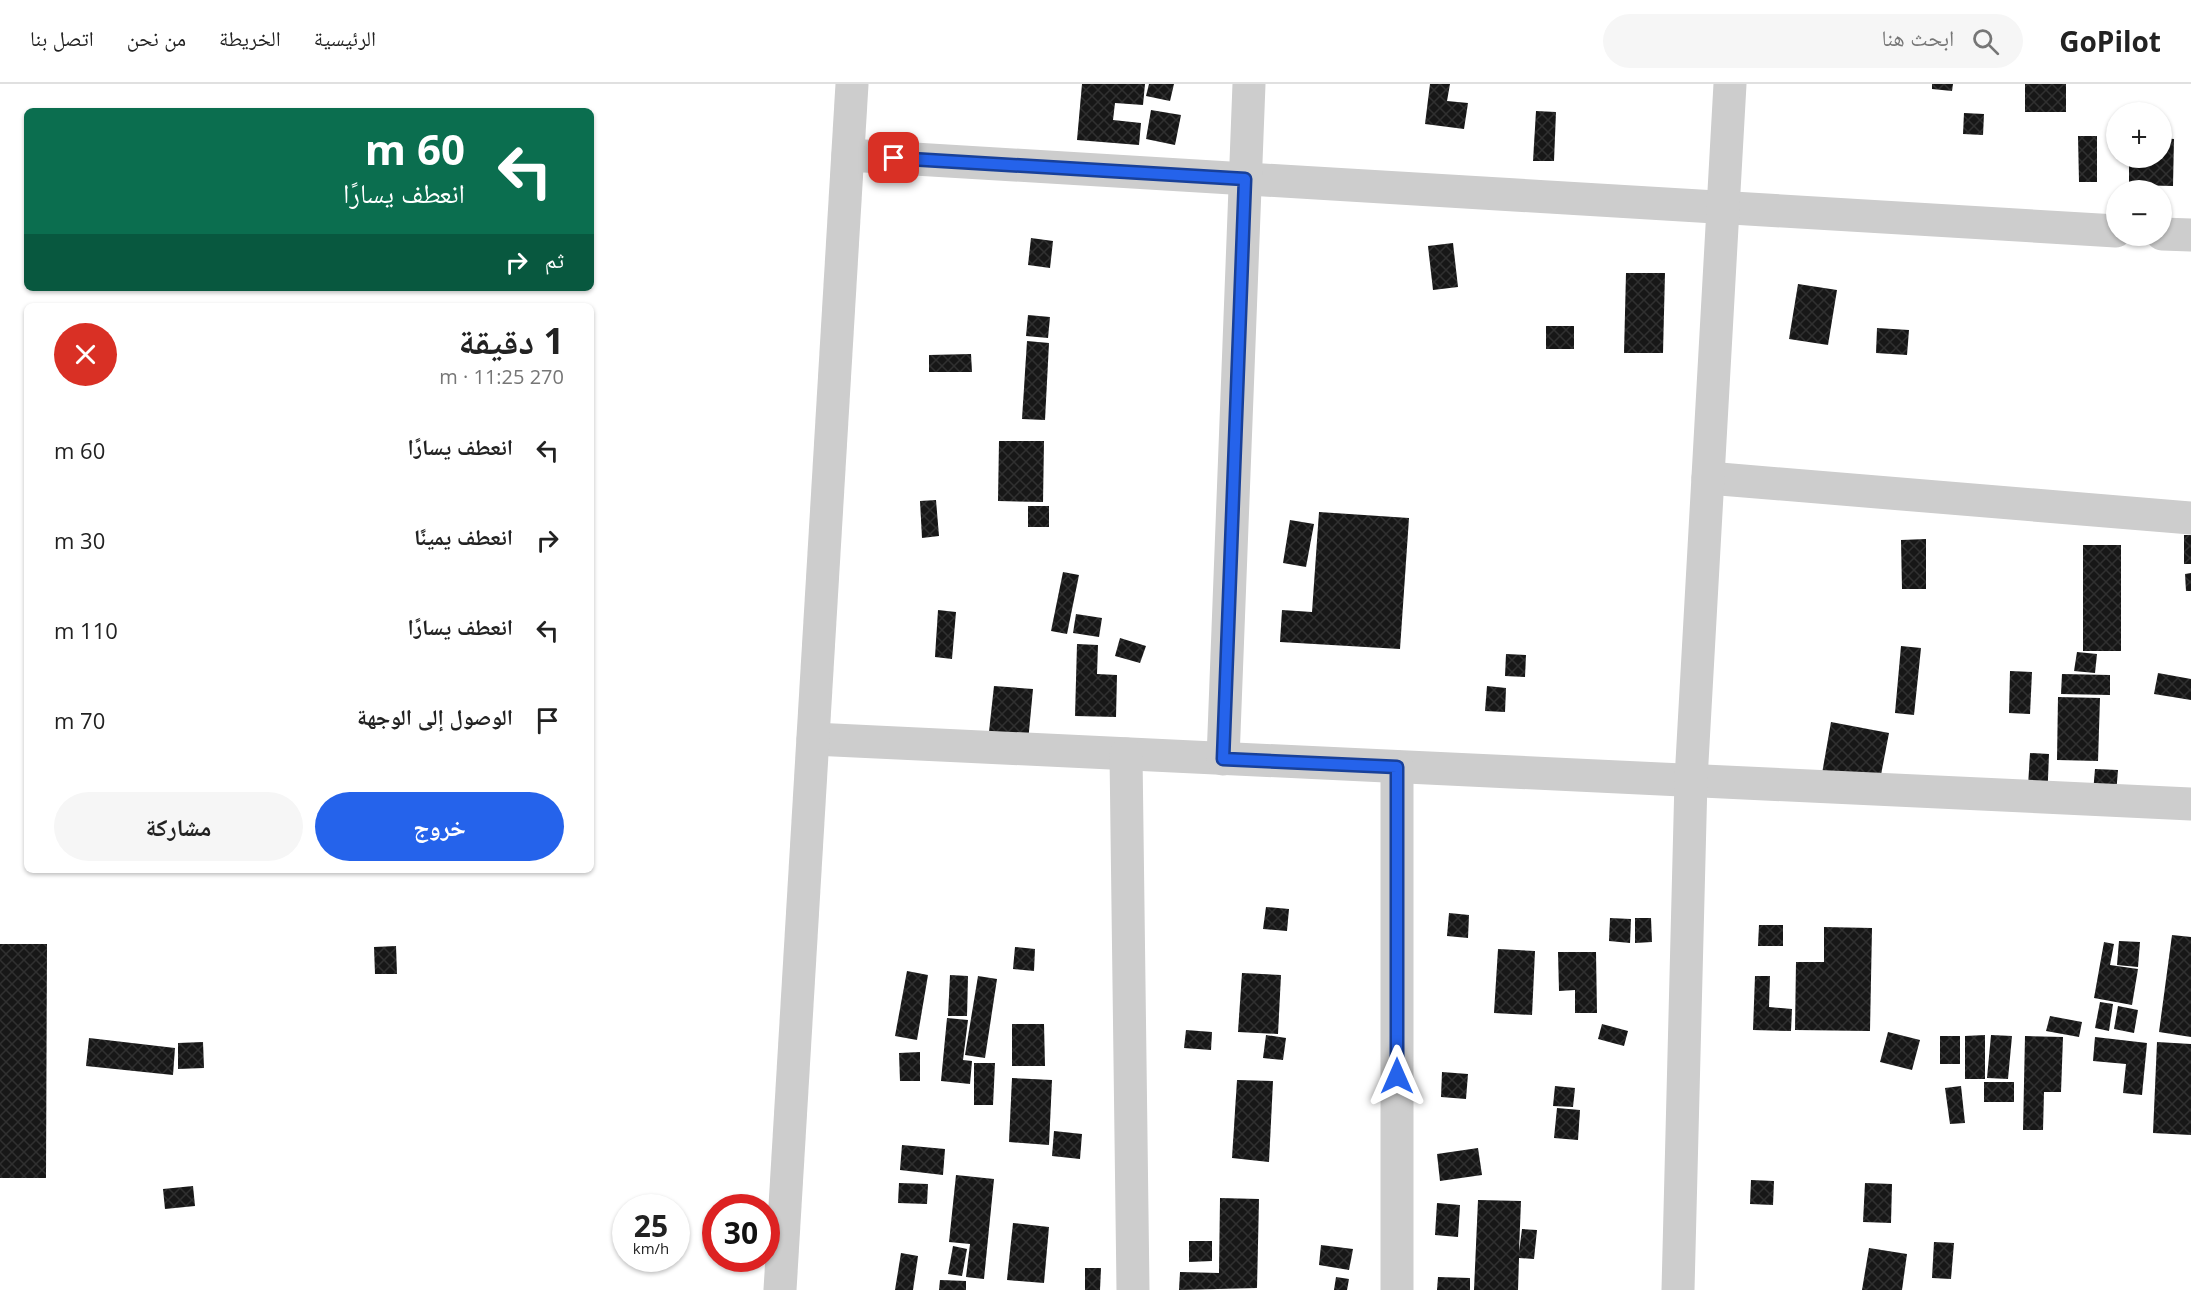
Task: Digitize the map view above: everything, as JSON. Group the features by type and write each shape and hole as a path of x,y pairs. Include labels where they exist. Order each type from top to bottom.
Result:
{"street":[{"path":"780,1290 852,84"},
{"path":"1223,759 1249,84"},
{"path":"1678,1290 1691,780 1730,84"},
{"path":"848,155 2106,230"},
{"path":"2172,235 2191,236"},
{"path":"1708,478 2191,518"},
{"path":"813,739 2191,804"},
{"path":"1126,754 1133,1290"},
{"path":"1397,767 1397,1290"}],"building":[{"path":"1082,84 1145,84 1143,105 1115,103 1113,120 1141,123 1139,145 1077,140"},
{"path":"1149,84 1174,84 1170,101 1146,96"},
{"path":"1430,84 1450,84 1447,101 1468,103 1464,129 1425,124"},
{"path":"1932,84 1953,84 1952,91 1932,89"},
{"path":"2025,84 2066,84 2066,112 2025,112"},
{"path":"1151,110 1181,115 1175,145 1146,139"},
{"path":"1536,111 1556,112 1554,161 1533,161"},
{"path":"1964,113 1984,114 1983,135 1963,134"},
{"path":"2078,136 2097,136 2097,182 2079,182"},
{"path":"2172,139 2174,139 2173,186 2172,180 2129,180 2129,168 2172,168"},
{"path":"1031,238 1053,241 1050,268 1028,265"},
{"path":"1453,243 1458,287 1433,290 1428,246"},
{"path":"1626,273 1665,273 1663,353 1624,353"},
{"path":"1798,284 1837,290 1828,345 1789,339"},
{"path":"1028,315 1050,317 1048,338 1026,336"},
{"path":"1546,326 1574,326 1574,349 1546,349"},
{"path":"1877,328 1909,330 1907,355 1876,353"},
{"path":"1027,341 1049,343 1045,420 1022,419"},
{"path":"971,354 972,372 929,372 929,355"},
{"path":"999,441 1044,441 1043,502 998,501"},
{"path":"936,500 939,536 922,538 920,501"},
{"path":"1028,506 1049,506 1049,527 1028,527"},
{"path":"1319,512 1409,518 1400,649 1280,642 1282,610 1312,612"},
{"path":"1290,520 1314,524 1306,567 1283,563"},
{"path":"2184,535 2191,535 2191,564 2184,564"},
{"path":"1926,539 1926,589 1902,589 1901,540"},
{"path":"2083,545 2121,545 2121,651 2083,651"},
{"path":"1063,572 1079,575 1067,634 1051,631"},
{"path":"2191,573 2191,591 2186,591 2185,574"},
{"path":"938,610 956,612 952,659 935,657"},
{"path":"1076,614 1102,618 1099,637 1073,633"},
{"path":"1120,638 1146,646 1140,663 1115,656"},
{"path":"1077,644 1098,645 1097,674 1117,675 1116,717 1075,716"},
{"path":"1901,646 1921,648 1914,715 1895,713"},
{"path":"2077,652 2097,654 2095,673 2074,671"},
{"path":"1506,654 1526,655 1525,677 1505,676"},
{"path":"2010,671 2032,672 2030,714 2009,713"},
{"path":"2158,673 2191,679 2191,700 2154,694"},
{"path":"2062,674 2110,675 2110,695 2061,694"},
{"path":"994,686 1033,689 1026,763 986,759"},
{"path":"1487,686 1506,688 1505,712 1485,711"},
{"path":"2058,697 2100,698 2098,761 2057,760"},
{"path":"1831,722 1889,733 1876,801 1819,791"},
{"path":"2030,753 2049,754 2047,803 2027,803"},
{"path":"2095,769 2118,770 2115,806 2092,805"},
{"path":"1266,907 1289,909 1287,931 1263,929"},
{"path":"1449,913 1469,915 1468,938 1447,936"},
{"path":"1610,918 1631,919 1630,943 1609,941"},
{"path":"1635,918 1651,918 1652,942 1635,943"},
{"path":"1759,925 1783,925 1783,946 1758,946"},
{"path":"1824,927 1872,928 1870,1031 1795,1030 1796,962 1824,962"},
{"path":"2172,935 2191,937 2191,1037 2159,1032"},
{"path":"2119,941 2140,942 2138,967 2117,965"},
{"path":"2104,942 2114,944 2110,965 2138,969 2132,1005 2094,998"},
{"path":"0,944 47,944 46,1178 0,1178"},
{"path":"396,946 397,974 375,974 374,947"},
{"path":"1015,947 1035,949 1034,971 1013,969"},
{"path":"1498,949 1535,951 1532,1015 1494,1013"},
{"path":"1558,952 1596,952 1597,1013 1575,1013 1575,990 1559,991"},
{"path":"907,971 928,975 917,1040 895,1036"},
{"path":"1242,973 1281,975 1278,1034 1238,1032"},
{"path":"950,975 968,976 967,1016 948,1016"},
{"path":"978,976 997,979 985,1058 965,1055"},
{"path":"1755,976 1770,976 1769,1007 1792,1009 1791,1031 1753,1030"},
{"path":"2100,1002 2113,1004 2109,1031 2095,1028"},
{"path":"2118,1006 2138,1010 2134,1033 2114,1029"},
{"path":"2050,1016 2082,1022 2079,1037 2046,1031"},
{"path":"947,1018 968,1020 963,1060 972,1061 970,1084 941,1081"},
{"path":"1012,1024 1044,1024 1045,1066 1012,1066"},
{"path":"1602,1024 1628,1031 1624,1046 1598,1039"},
{"path":"1186,1030 1212,1032 1211,1050 1184,1048"},
{"path":"1888,1032 1920,1040 1912,1070 1880,1062"},
{"path":"1266,1035 1286,1038 1283,1060 1263,1058"},
{"path":"1985,1035 1985,1079 1965,1079 1965,1036"},
{"path":"1991,1035 2012,1036 2008,1079 1987,1078"},
{"path":"1940,1036 1960,1036 1960,1064 1940,1064"},
{"path":"2025,1036 2063,1037 2061,1092 2044,1092 2043,1130 2023,1130"},
{"path":"2095,1037 2147,1043 2142,1095 2123,1093 2126,1064 2093,1061"},
{"path":"89,1038 175,1048 173,1075 86,1066"},
{"path":"203,1042 204,1068 178,1069 178,1043"},
{"path":"2157,1042 2191,1044 2191,1135 2153,1133"},
{"path":"920,1052 920,1081 900,1081 899,1053"},
{"path":"974,1063 995,1063 993,1105 974,1105"},
{"path":"1442,1072 1468,1074 1466,1099 1441,1097"},
{"path":"1012,1078 1052,1080 1049,1145 1009,1142"},
{"path":"1237,1080 1273,1081 1269,1162 1232,1158"},
{"path":"1984,1082 2014,1082 2014,1102 1984,1102"},
{"path":"1555,1086 1575,1088 1573,1107 1553,1106"},
{"path":"1961,1086 1965,1123 1950,1124 1945,1088"},
{"path":"1557,1108 1580,1110 1578,1140 1554,1138"},
{"path":"1054,1131 1082,1134 1080,1159 1052,1156"},
{"path":"902,1145 945,1149 943,1175 900,1170"},
{"path":"1478,1148 1482,1175 1440,1181 1437,1154"},
{"path":"956,1175 994,1179 984,1279 966,1277 970,1244 949,1242"},
{"path":"1751,1180 1774,1181 1773,1205 1750,1204"},
{"path":"899,1183 928,1184 927,1204 898,1203"},
{"path":"1865,1183 1892,1184 1891,1223 1863,1222"},
{"path":"193,1186 195,1206 165,1209 163,1189"},
{"path":"1220,1198 1259,1199 1257,1288 1179,1290 1180,1272 1219,1273"},
{"path":"1478,1200 1521,1201 1519,1252 1522,1229 1537,1230 1534,1259 1519,1258 1518,1290 1474,1290"},
{"path":"1437,1203 1460,1205 1458,1237 1435,1235"},
{"path":"1013,1223 1049,1227 1044,1283 1007,1280"},
{"path":"1189,1241 1212,1241 1212,1261 1189,1262"},
{"path":"1934,1242 1954,1243 1951,1279 1932,1278"},
{"path":"1321,1245 1353,1249 1349,1270 1319,1265"},
{"path":"953,1246 967,1249 962,1276 948,1274"},
{"path":"1869,1248 1907,1254 1902,1290 1862,1290"},
{"path":"901,1253 918,1256 913,1290 895,1290"},
{"path":"1085,1268 1101,1268 1100,1290 1085,1290"},
{"path":"1336,1277 1349,1279 1347,1290 1334,1290"},
{"path":"1438,1277 1470,1278 1470,1290 1437,1290"},
{"path":"940,1280 966,1281 966,1290 939,1290"}],"route":[{"path":"894,158 1245,179 1223,759 1397,767 1397,1076"}]}
